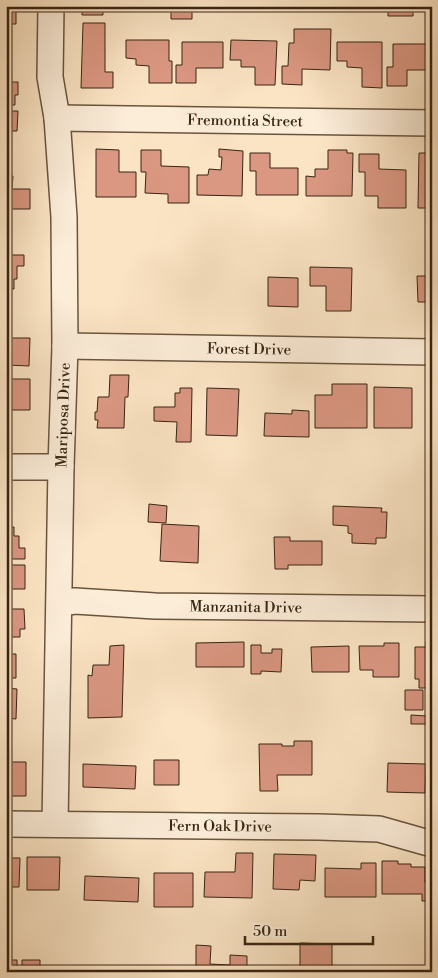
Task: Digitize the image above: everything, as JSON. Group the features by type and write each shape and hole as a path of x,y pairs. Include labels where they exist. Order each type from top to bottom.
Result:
{"street":[{"name":"Mariposa Drive","path":"51,6 50,78 57,118 64,217 65,346 55,824"},
{"name":"Fremontia Street","path":"57,118 432,123"},
{"name":"Forest Drive","path":"65,346 432,352"},
{"path":"6,467 61,467"},
{"name":"Manzanita Drive","path":"60,603 75,601 165,606 432,609"},
{"name":"Fern Oak Drive","path":"6,824 319,827 379,830 432,844"}],"building":[{"path":"6,6 16,6 16,24 6,24"},
{"path":"82,6 103,6 103,15 82,15"},
{"path":"171,6 192,6 192,19 171,19"},
{"path":"328,6 372,6 372,9 328,10"},
{"path":"388,6 431,6 431,10 413,10 413,16 388,16"},
{"path":"83,23 105,23 105,72 113,72 113,88 81,88"},
{"path":"294,29 331,29 330,70 302,69 302,85 282,84 282,66 288,66 289,43 294,43"},
{"path":"126,40 169,40 169,61 172,61 172,83 149,83 149,66 136,65 136,59 126,58"},
{"path":"231,40 277,41 275,85 255,85 255,67 241,67 241,60 230,60"},
{"path":"182,42 223,42 223,68 196,68 196,83 176,83 176,65 182,65"},
{"path":"337,42 382,42 382,88 362,87 362,68 347,67 347,61 337,61"},
{"path":"393,44 432,44 432,70 407,70 407,86 387,86 387,67 393,67"},
{"path":"10,82 18,82 18,95 15,95 15,105 6,105 6,84 10,84"},
{"path":"6,111 18,111 17,131 6,131"},
{"path":"96,149 119,150 119,172 136,172 136,197 96,197"},
{"path":"219,149 243,151 242,196 197,195 197,175 208,175 209,169 221,170 222,157 219,157"},
{"path":"141,150 161,150 161,166 189,167 189,203 168,203 168,194 145,193 146,172 141,172"},
{"path":"328,150 347,150 347,153 353,153 352,196 306,196 306,176 315,177 315,169 328,169"},
{"path":"250,153 270,153 270,168 298,168 298,195 256,195 256,171 250,171"},
{"path":"419,153 432,153 432,216 427,216 427,208 418,208"},
{"path":"359,154 379,154 379,169 406,170 406,208 378,208 378,196 365,196 365,172 359,172"},
{"path":"6,176 13,176 12,189 30,189 30,209 6,209"},
{"path":"6,255 24,255 24,266 17,266 17,279 14,279 14,289 6,289"},
{"path":"310,267 352,268 351,311 326,311 326,286 310,286"},
{"path":"417,276 431,276 432,302 418,302"},
{"path":"268,277 298,278 298,307 268,306"},
{"path":"6,338 30,338 29,366 6,365"},
{"path":"110,375 129,375 128,397 125,397 124,428 97,428 98,420 95,420 95,412 97,412 98,397 109,397"},
{"path":"6,379 30,379 30,410 6,410"},
{"path":"332,384 367,384 367,428 315,428 315,395 332,395"},
{"path":"374,387 412,388 412,428 374,428"},
{"path":"180,388 192,388 191,442 176,442 177,422 154,421 154,407 175,407 175,393 180,393"},
{"path":"207,388 239,389 237,436 206,435"},
{"path":"292,410 309,411 309,437 264,436 265,413 292,414"},
{"path":"149,504 167,506 166,523 148,522"},
{"path":"333,506 382,508 381,512 387,512 386,538 376,538 376,544 352,543 352,534 348,533 348,526 333,525"},
{"path":"162,524 199,526 198,563 160,561"},
{"path":"6,527 14,527 14,536 19,536 19,548 25,548 25,559 6,559"},
{"path":"274,537 290,537 290,541 322,541 322,565 288,565 288,569 275,569"},
{"path":"6,565 25,565 25,589 6,589"},
{"path":"6,609 24,609 25,629 20,629 20,637 6,637"},
{"path":"244,642 244,667 196,667 196,643"},
{"path":"426,642 432,642 432,688 419,688 419,679 415,679 415,647 426,647"},
{"path":"384,643 399,643 399,677 373,677 373,670 360,670 359,646 384,646"},
{"path":"124,645 122,717 88,718 88,675 92,676 93,665 109,665 110,646"},
{"path":"251,645 261,645 261,653 272,653 272,649 282,649 281,672 261,671 261,674 251,674"},
{"path":"349,646 349,672 312,672 311,647"},
{"path":"6,654 16,654 16,678 6,678"},
{"path":"6,688 17,689 16,719 6,718"},
{"path":"405,690 423,690 423,710 405,710"},
{"path":"411,715 427,716 427,724 411,724"},
{"path":"294,741 312,741 312,775 277,775 278,791 260,791 259,744 294,746"},
{"path":"154,760 179,760 179,785 154,785"},
{"path":"6,762 26,762 26,796 6,796"},
{"path":"388,763 426,764 425,793 387,792"},
{"path":"429,763 432,763 432,780 429,780"},
{"path":"83,764 136,766 135,789 83,787"},
{"path":"236,853 253,853 252,898 204,897 205,872 235,872"},
{"path":"274,854 316,855 315,881 300,880 299,890 273,889"},
{"path":"27,857 60,857 59,890 27,890"},
{"path":"6,858 20,858 19,887 6,887"},
{"path":"382,861 398,861 398,864 411,864 411,867 425,867 425,882 432,882 432,901 422,901 422,894 382,894"},
{"path":"361,863 376,863 376,897 325,897 325,868 361,869"},
{"path":"154,873 193,873 193,907 154,907"},
{"path":"85,876 139,878 138,902 84,900"},
{"path":"300,943 332,944 332,968 300,967"},
{"path":"196,945 211,946 210,964 230,965 230,955 247,956 247,972 196,972"},
{"path":"6,960 17,960 17,972 6,972"},
{"path":"22,960 40,960 40,972 22,972"},
{"path":"116,969 132,971 116,972"}]}
